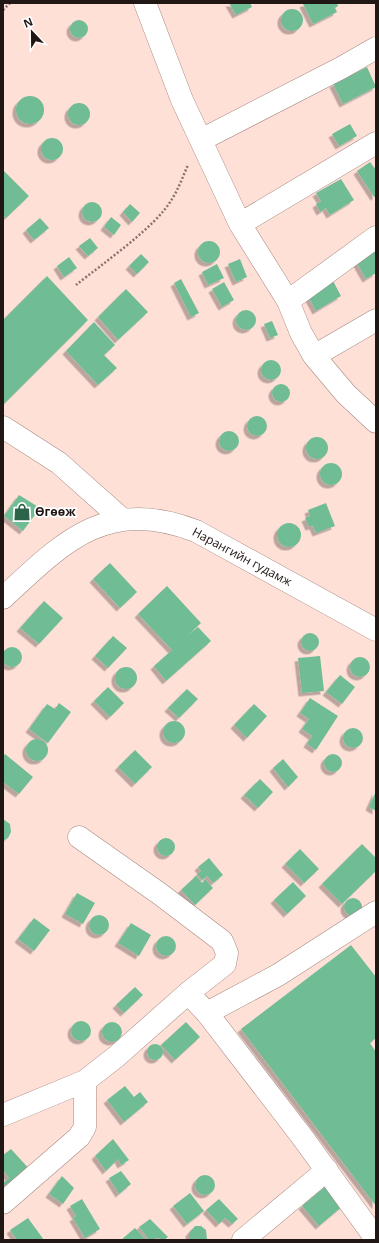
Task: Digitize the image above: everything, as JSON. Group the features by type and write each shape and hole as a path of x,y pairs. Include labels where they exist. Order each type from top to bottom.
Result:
{"street":[{"path":"146,3 182,100 240,224 288,301 301,333 314,356 346,394 376,422"},
{"path":"200,140 341,68 376,48"},
{"path":"240,224 376,143"},
{"path":"288,301 376,237"},
{"path":"314,356 376,320"},
{"path":"3,427 59,463 122,519"},
{"name":"Нарангийн гудамж","path":"3,598 60,548 95,527 122,519 165,520 196,531 376,630"},
{"path":"3,1115 85,1081 117,1056 188,993 225,964 227,952 222,941 160,894 79,837"},
{"path":"206,1013 278,975 376,912"},
{"path":"188,993 206,1013 327,1170 376,1239"},
{"path":"3,1203 78,1137 85,1127 85,1081"},
{"path":"243,1240 327,1170"}],"path":[{"path":"3,10 10,3"},
{"path":"76,285 152,222 172,200 200,140"}],"building":[{"path":"229,3 250,3 252,7 236,15"},
{"path":"337,3 338,6 335,8 337,12 313,24 303,4"},
{"path":"292,9 300,12 303,20 300,28 292,31 284,28 281,20 284,12"},
{"path":"75,20 83,20 88,25 86,36 83,38 75,38 70,33 70,25"},
{"path":"367,67 376,87 343,104 333,84"},
{"path":"30,96 36,97 40,100 43,104 43,116 40,120 36,123 30,124 24,123 20,120 17,116 16,110 17,104 20,100 24,97"},
{"path":"79,103 87,106 90,114 87,122 79,125 71,122 68,114 71,106"},
{"path":"350,124 357,136 339,146 332,134"},
{"path":"52,138 60,141 63,149 60,157 52,160 44,157 41,149 44,141"},
{"path":"370,162 376,170 376,196 374,197 357,171"},
{"path":"3,170 29,196 6,218 3,215"},
{"path":"341,179 354,200 330,215 326,208 320,212 316,204 321,201 316,193"},
{"path":"92,202 99,205 102,212 99,219 92,222 85,219 82,212 85,205"},
{"path":"130,204 140,213 132,222 123,212"},
{"path":"111,217 121,225 114,235 104,227"},
{"path":"40,218 49,228 34,240 26,230"},
{"path":"90,238 98,248 88,256 79,246"},
{"path":"209,241 217,244 220,252 217,260 209,263 201,260 198,252 201,244"},
{"path":"376,245 376,273 366,279 354,258"},
{"path":"141,254 149,262 137,274 129,266"},
{"path":"69,257 77,268 64,277 57,266"},
{"path":"240,259 247,277 236,282 228,264"},
{"path":"217,264 224,278 208,285 202,272"},
{"path":"47,276 88,320 3,405 3,320"},
{"path":"181,279 199,313 191,317 174,283"},
{"path":"332,279 341,296 316,311 307,294"},
{"path":"224,282 234,300 222,307 212,289"},
{"path":"126,289 148,312 118,340 98,317"},
{"path":"242,310 250,310 256,316 256,324 250,330 242,330 236,324 236,316"},
{"path":"272,321 278,335 270,338 264,324"},
{"path":"94,322 115,345 104,355 117,368 98,385 66,351"},
{"path":"271,360 278,363 281,370 278,377 271,380 264,377 261,370 264,363"},
{"path":"277,384 285,384 290,389 288,400 285,402 277,402 272,397 272,389"},
{"path":"257,416 264,419 267,426 264,433 257,436 250,433 247,426 250,419"},
{"path":"229,431 236,434 239,441 236,448 229,451 222,448 219,441 222,434"},
{"path":"317,437 325,440 328,448 325,456 317,459 309,456 306,448 309,440"},
{"path":"331,463 339,466 342,474 339,482 331,485 323,482 320,474 323,466"},
{"name":"Өгөөж","path":"19,495 40,508 23,531 4,516"},
{"path":"326,503 335,526 316,533 313,526 309,527 305,518 310,516 308,510"},
{"path":"289,523 298,526 301,535 298,544 289,547 280,544 277,535 280,526"},
{"path":"110,563 137,592 120,608 93,579"},
{"path":"167,586 201,623 187,636 198,627 211,641 166,681 154,666 172,650 138,614"},
{"path":"44,601 63,618 39,644 20,628"},
{"path":"306,633 314,633 319,638 317,649 314,651 306,651 301,646 301,638"},
{"path":"113,636 127,648 108,668 95,656"},
{"path":"12,647 19,650 22,657 19,664 12,667 5,664 2,657 5,650"},
{"path":"320,656 324,691 302,693 298,658"},
{"path":"356,657 364,657 370,663 370,671 364,677 356,677 350,671 350,663"},
{"path":"126,667 134,670 137,678 134,686 126,689 118,686 115,678 118,670"},
{"path":"340,675 355,687 342,704 326,692"},
{"path":"108,687 124,703 110,717 94,701"},
{"path":"187,689 198,699 179,718 168,708"},
{"path":"310,698 338,716 316,750 307,744 312,736 302,729 309,719 300,713"},
{"path":"59,703 71,712 48,743 29,729 47,704 55,709"},
{"path":"254,704 267,716 247,738 234,725"},
{"path":"174,721 182,724 185,732 182,740 174,743 166,740 163,732 166,724"},
{"path":"353,728 360,731 363,738 360,745 353,748 346,745 343,738 346,731"},
{"path":"37,739 45,742 48,750 45,758 37,761 29,758 26,750 29,742"},
{"path":"135,750 152,767 135,784 118,767"},
{"path":"5,754 33,777 19,794 3,782 3,757"},
{"path":"329,754 337,754 342,759 340,770 337,772 329,772 324,767 324,759"},
{"path":"283,759 298,777 288,787 273,768"},
{"path":"260,779 273,792 258,808 244,795"},
{"path":"376,791 376,811 369,807"},
{"path":"3,819 10,824 11,832 8,838 3,841"},
{"path":"162,838 170,838 175,843 173,854 170,856 162,856 157,851 157,843"},
{"path":"362,844 376,858 376,871 342,904 322,884"},
{"path":"300,849 319,869 304,883 285,864"},
{"path":"209,858 223,875 213,883 207,876 202,880 197,874 201,871 198,867"},
{"path":"196,876 202,883 205,879 213,888 195,905 181,890"},
{"path":"293,882 306,896 287,914 274,900"},
{"path":"77,893 95,903 83,924 65,914"},
{"path":"353,898 359,901 362,907 359,913 353,916 347,913 344,907 347,901"},
{"path":"99,915 106,918 109,925 106,932 99,935 92,932 89,925 92,918"},
{"path":"34,918 50,930 34,951 18,939"},
{"path":"131,923 151,935 139,956 118,943"},
{"path":"166,936 173,939 176,946 173,953 166,956 159,953 156,946 159,939"},
{"path":"351,945 376,977 376,1038 370,1043 376,1052 376,1206 241,1029"},
{"path":"135,987 143,995 124,1013 116,1005"},
{"path":"81,1021 88,1024 91,1031 88,1038 81,1041 74,1038 71,1031 74,1024"},
{"path":"112,1022 119,1025 122,1032 119,1039 112,1042 105,1039 102,1032 105,1025"},
{"path":"186,1022 200,1037 175,1060 161,1045"},
{"path":"155,1044 161,1046 163,1052 161,1058 155,1060 149,1058 147,1052 149,1046"},
{"path":"125,1086 134,1097 140,1092 148,1102 124,1122 107,1100"},
{"path":"113,1139 129,1160 121,1165 118,1159 106,1171 95,1156"},
{"path":"11,1149 32,1172 10,1191 3,1183 9,1178 3,1170 3,1155"},
{"path":"121,1171 131,1184 119,1194 109,1178"},
{"path":"205,1175 212,1178 215,1185 212,1192 205,1195 198,1192 195,1185 198,1178"},
{"path":"62,1176 74,1188 63,1204 49,1194"},
{"path":"328,1184 345,1204 319,1226 302,1206"},
{"path":"190,1193 204,1211 187,1224 173,1206"},
{"path":"82,1199 100,1229 85,1238 73,1218 76,1216 70,1206"},
{"path":"219,1199 238,1219 232,1224 225,1218 219,1224 206,1210"},
{"path":"28,1218 44,1240 17,1240 10,1230"},
{"path":"150,1219 168,1237 164,1240 158,1238 149,1240 139,1227"},
{"path":"195,1226 201,1226 206,1230 207,1240 189,1240 189,1233"},
{"path":"135,1228 146,1240 121,1240"}],"place":[{"name":"Өгөөж","path":"22,512"}]}
